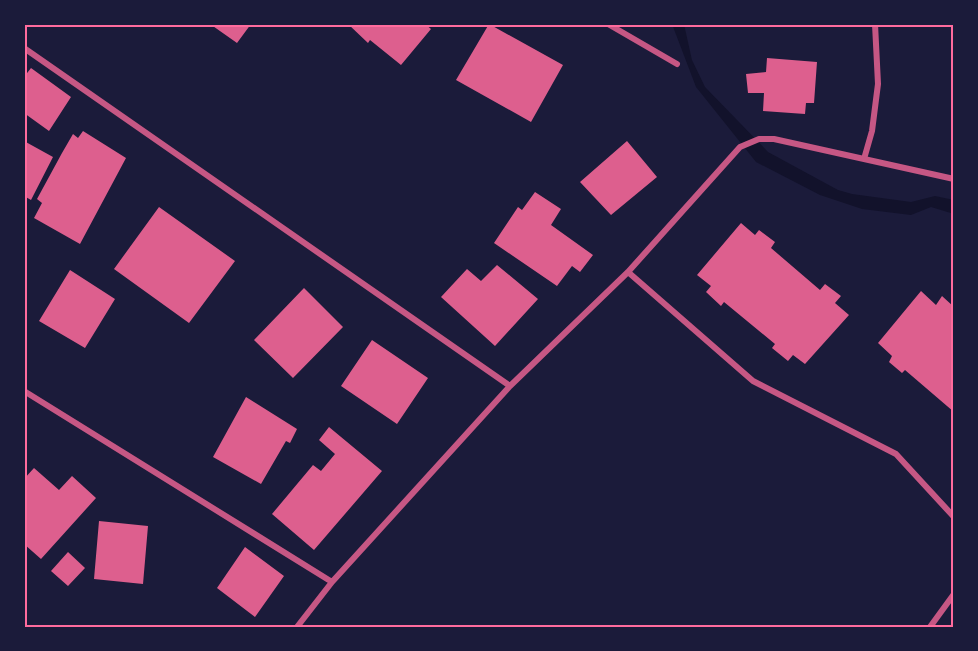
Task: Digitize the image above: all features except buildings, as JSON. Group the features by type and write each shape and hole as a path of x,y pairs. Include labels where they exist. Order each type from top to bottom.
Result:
{"street":[{"path":"608,24 677,64"},
{"path":"864,159 872,131 878,84 875,24"},
{"path":"24,48 510,386"},
{"path":"297,627 332,582 510,386 628,272 740,147 759,139 774,139 954,179"},
{"path":"628,272 753,381 896,454 954,517"},
{"path":"24,391 332,582"},
{"path":"930,627 954,594"}],"shaded area":[{"path":"672,24 684,24 692,60 705,87 768,152 838,190 911,202 935,196 954,200 954,214 931,207 911,215 862,209 820,195 756,162 696,87"}]}
